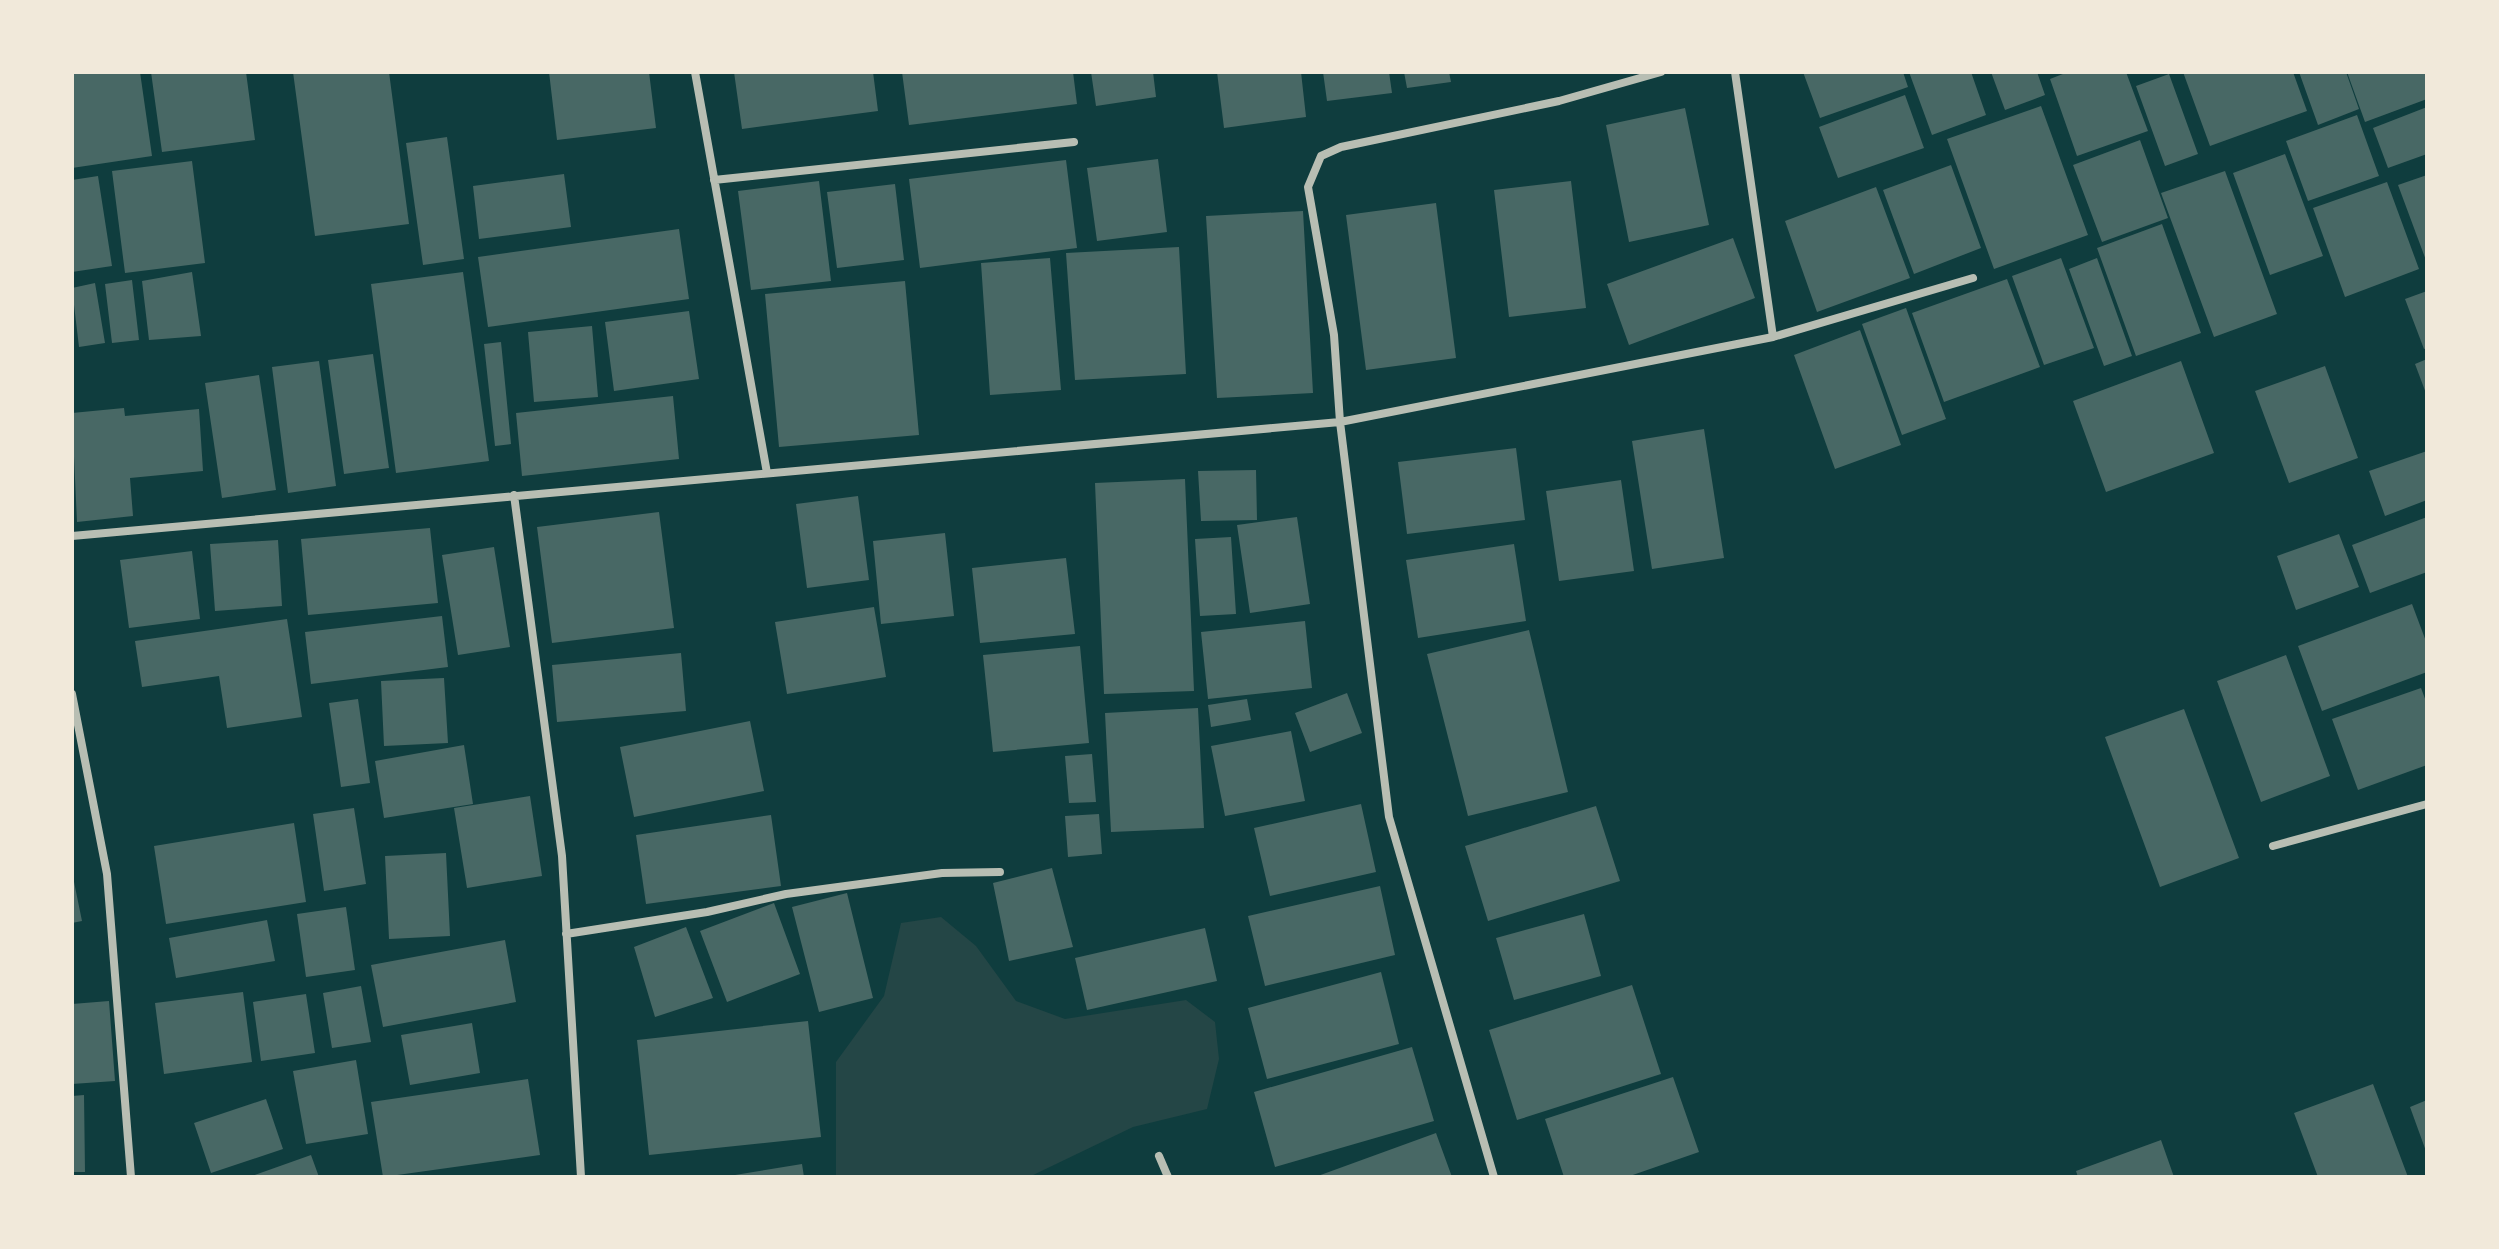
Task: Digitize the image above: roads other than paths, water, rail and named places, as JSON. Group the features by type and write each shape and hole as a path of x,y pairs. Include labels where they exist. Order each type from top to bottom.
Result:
{"street":[{"path":"695,72 767,473"},
{"path":"1494,1177 1389,817 1340,422 1334,335 1308,187 1321,156 1341,147 1559,101 1661,72"},
{"path":"1735,72 1773,337"},
{"path":"714,180 1074,142"},
{"path":"72,536 1340,422 1773,337 1973,278"},
{"path":"514,495 562,856 581,1177"},
{"path":"72,694 107,874 131,1177"},
{"path":"2273,846 2427,804"},
{"path":"566,934 707,912 786,894 942,873 1000,872"},
{"path":"1159,1156 1168,1177"}]}
